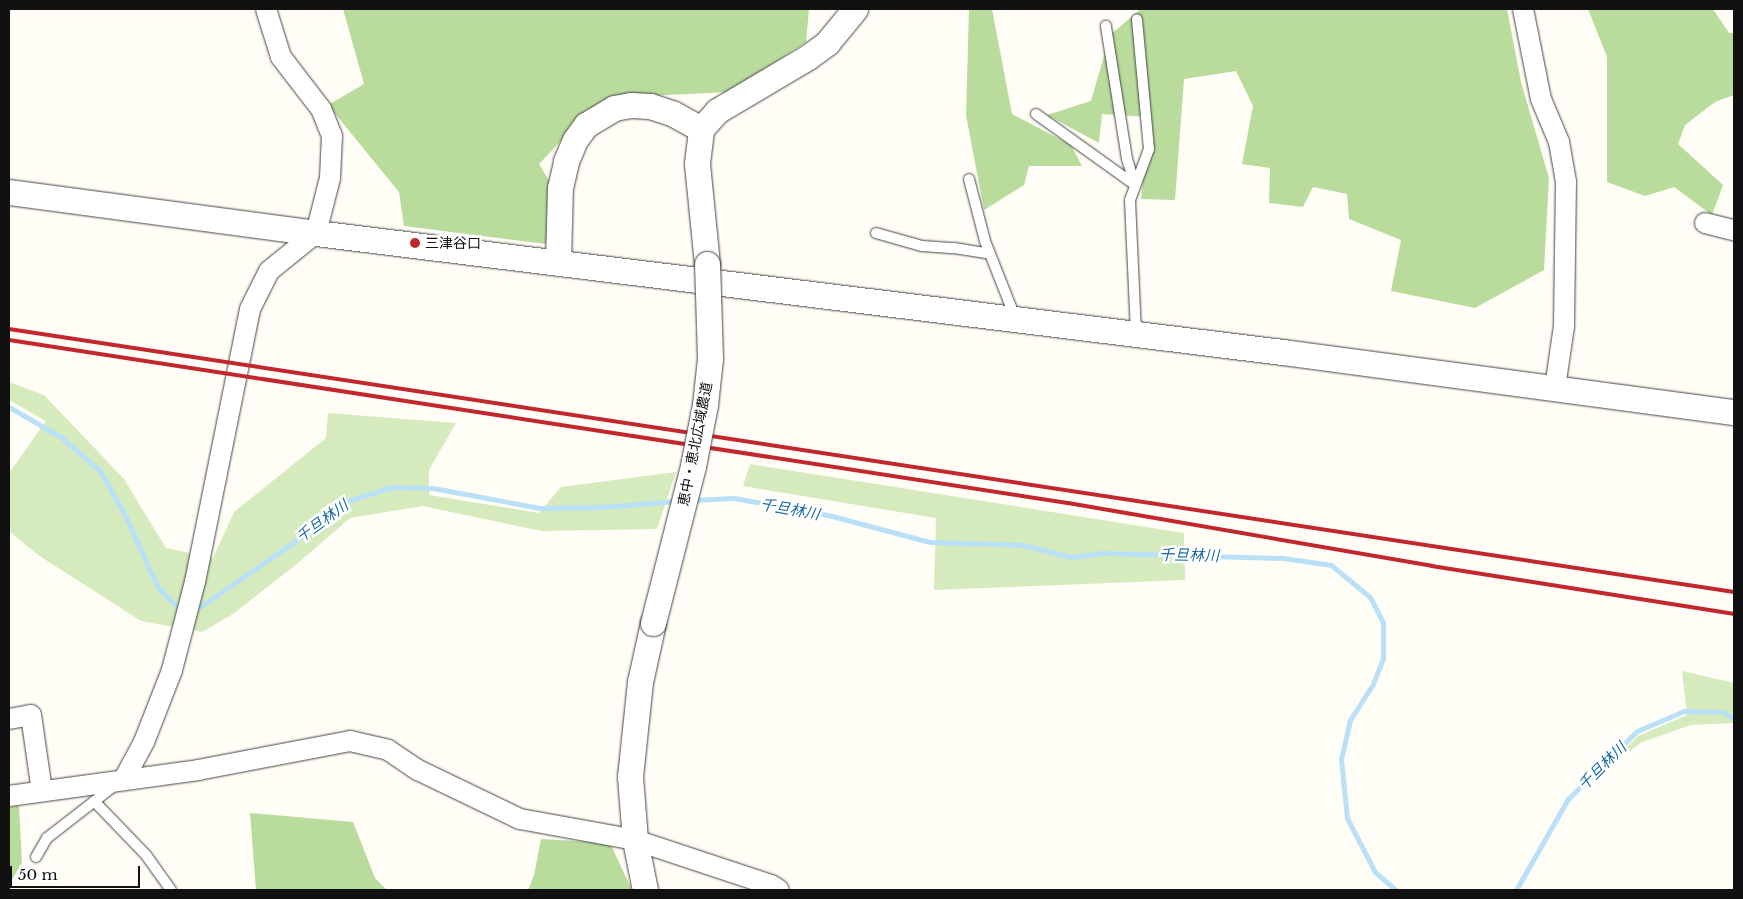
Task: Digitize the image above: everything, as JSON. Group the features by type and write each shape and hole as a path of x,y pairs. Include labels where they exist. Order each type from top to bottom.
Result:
{"street":[{"path":"124,779 144,742 172,670 195,582 250,309 269,271 316,233 330,178 332,136 321,109 281,57 266,9"},
{"path":"558,262 560,188 566,161 575,140 586,125 614,108 631,105 650,106 672,113 701,129 717,111 808,57 827,43 855,9"},
{"path":"1523,9 1541,99 1559,142 1566,181 1564,326 1555,388"},
{"name":"恵中・恵北広域農道","path":"646,890 635,840 630,786 632,745 640,682 693,466 705,405 710,358 707,264 697,163 701,129"},
{"path":"9,192 316,233 1136,333 1734,412"},
{"path":"1705,223 1734,230"},
{"path":"9,719 31,715 42,791"},
{"path":"9,796 198,770 350,741 388,750 418,770 520,819 635,840 771,885 779,890"}],"lane":[{"path":"1136,333 1130,200 1149,149 1137,20"},
{"path":"1106,26 1127,159 1136,185"},
{"path":"1036,114 1136,185"},
{"path":"969,179 990,254 1011,307 1010,317"},
{"path":"876,233 922,246 954,248 990,254"},
{"path":"36,857 47,838 124,779"},
{"path":"94,801 146,855 171,890"}],"green space":[{"path":"343,9 809,9 806,42 728,92 629,97 586,110 539,164 553,187 546,244 404,226 399,192 328,105 364,84"},
{"path":"969,9 992,9 1012,114 1071,145 1082,166 1029,166 1024,185 984,210 966,115"},
{"path":"1141,9 1507,9 1521,82 1549,178 1544,270 1475,308 1391,291 1401,240 1349,219 1347,194 1313,187 1303,207 1269,203 1270,168 1242,164 1253,106 1236,71 1184,79 1175,200 1141,199 1149,117 1102,114 1099,143 1047,115 1091,101 1110,35"},
{"path":"1588,9 1713,9 1729,33 1734,33 1734,95 1715,102 1685,125 1678,144 1723,185 1712,215 1674,187 1645,196 1607,182 1607,57"},
{"path":"9,382 44,395 124,479 166,548 213,558 234,512 326,438 328,413 456,423 429,470 429,495 539,513 561,487 676,472 657,529 541,531 423,506 350,518 298,563 233,614 202,632 141,621 38,555 9,531 9,473 46,421 9,400"},
{"path":"750,464 1184,533 1185,580 934,590 936,518 743,486"},
{"path":"1682,671 1734,683 1734,723 1691,725 1642,742 1605,770 1638,736 1687,715"},
{"path":"19,806 22,862 9,885 9,807"},
{"path":"250,813 353,822 375,878 387,890 256,890"},
{"path":"541,839 610,843 632,890 528,890 534,875"}],"waterway":[{"name":"千旦林川","path":"9,407 61,437 100,471 126,517 157,586 174,604 185,606"},
{"name":"千旦林川","path":"194,606 200,607 294,542 344,502 392,487 433,488 540,508 601,507 676,501"},
{"name":"千旦林川","path":"692,500 734,498 832,516 930,542 1023,545 1071,557 1103,553 1283,558 1331,565 1370,597 1383,622 1383,658 1373,684 1350,720 1341,759 1347,818 1375,872 1396,890"},
{"name":"千旦林川","path":"1516,890 1568,799 1637,731 1684,711 1723,712 1734,719"}],"railway":[{"path":"9,329 1734,592"},
{"path":"9,340 1068,503 1432,566 1734,614"}],"place":[{"name":"三津谷口","path":"415,243"}]}
